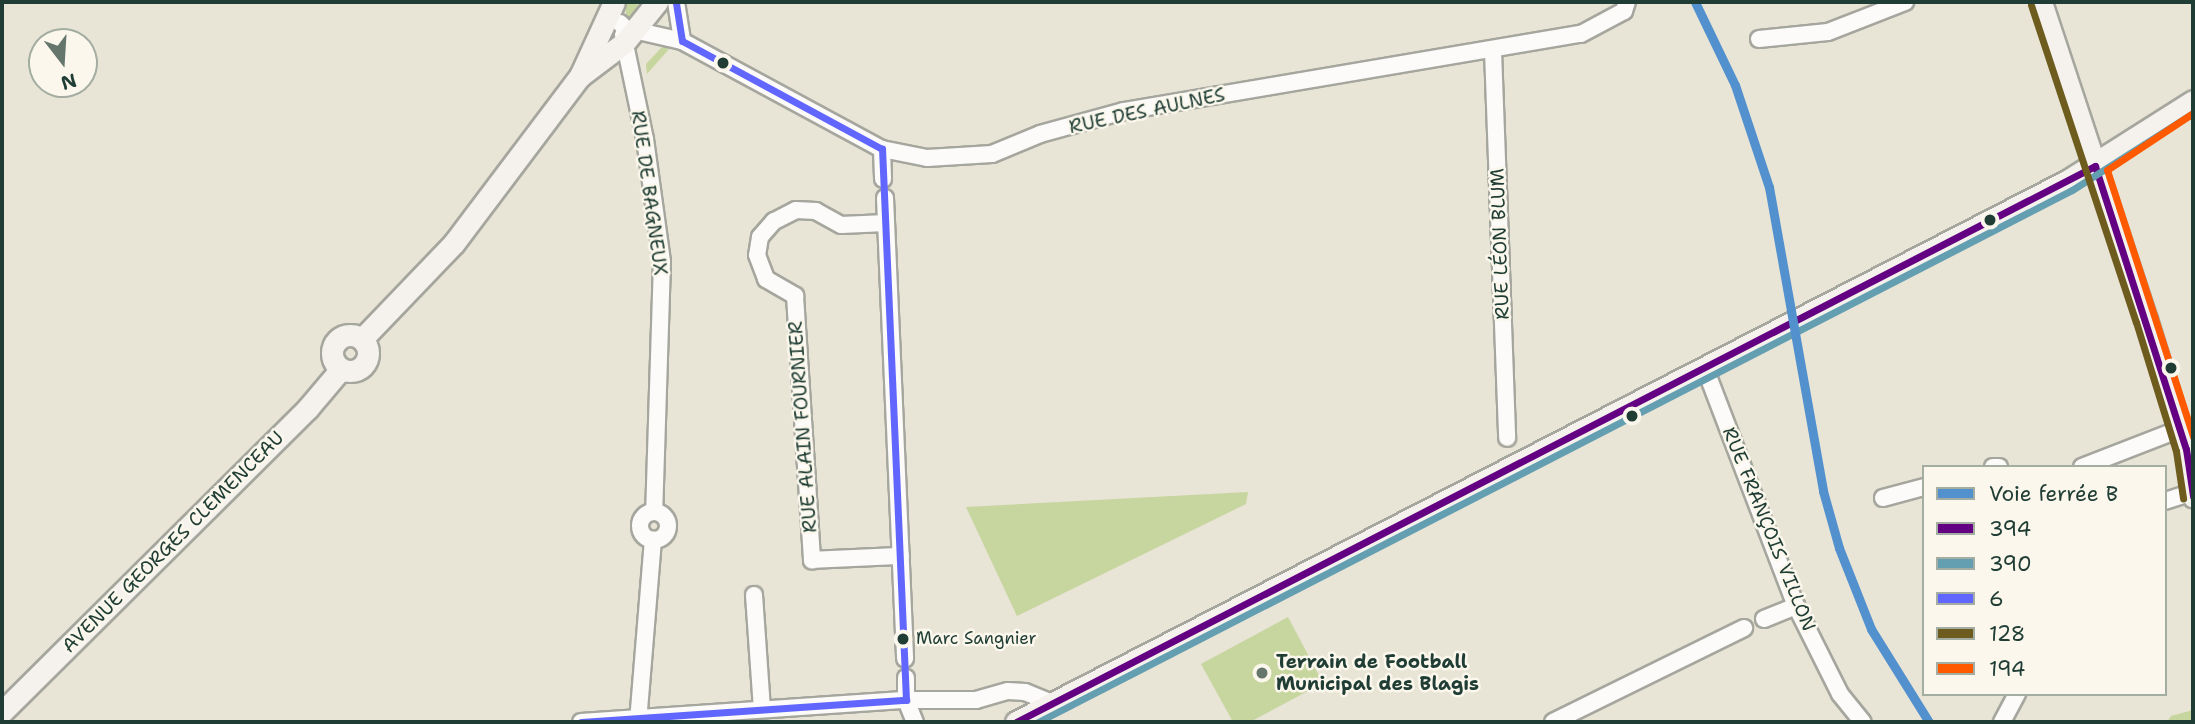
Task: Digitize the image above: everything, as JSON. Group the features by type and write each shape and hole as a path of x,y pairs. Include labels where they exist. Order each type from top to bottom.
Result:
{"main road":[{"path":"580,76 615,2"},
{"path":"2041,2 2186,441 2193,494"},
{"path":"580,76 604,59 651,4"},
{"name":"AVENUE GEORGES CLEMENCEAU","path":"2,712 308,408 341,369 333,360 335,343 351,335 362,339 454,243 580,76"},
{"path":"1016,722 2095,166 2193,102"}],"street":[{"name":"RUE DE BAGNEUX","path":"615,2 626,32 662,262 654,505 665,518 667,529 653,540 639,720"},
{"path":"676,2 682,41"},
{"name":"RUE DES AULNES","path":"626,32 682,41 882,149 927,159 992,154 1040,134 1124,111 1493,51 1581,34 1624,11 1627,2"},
{"path":"1759,39 1828,33 1905,2"},
{"name":"RUE LÉON BLUM","path":"1493,51 1507,438"},
{"path":"604,59 630,69"},
{"path":"882,149 883,179"},
{"path":"885,198 905,659"},
{"name":"RUE ALAIN FOURNIER","path":"886,223 841,225 816,211 796,210 774,221 760,237 757,255 766,279 794,296 812,560 901,556"},
{"name":"RUE FRANÇOIS VILLON","path":"1705,368 1796,606 1840,694 1863,722"},
{"path":"2090,465 2186,441"},
{"path":"1883,498 1922,487"},
{"path":"2167,500 2193,494"},
{"path":"754,595 762,709"},
{"path":"1764,620 1796,606"},
{"path":"1553,722 1744,628"},
{"path":"906,678 906,700 915,722"},
{"path":"582,722 906,700 970,701 1008,691 1025,692 1052,704"},
{"path":"2002,722 2016,696"}],"green space":[{"path":"625,2 640,5 641,12 627,23"},
{"path":"663,46 669,49 647,74 646,64"},
{"path":"1248,492 1246,504 1017,616 966,507"},
{"name":"Terrain de Football Municipal des Blagis","path":"1288,617 1323,683 1250,722 1233,722 1201,664"},
{"path":"2193,710 2193,722 2167,722 2171,716"}],"rail line":[{"name":"B","path":"1695,2 1735,85 1769,187 1823,491 1839,548 1871,629 1929,722"}],"transit line":[{"name":"6","path":"581,722 906,700 882,149 682,41 676,2"},
{"name":"128","path":"2031,5 2176,451 2183,498"},
{"name":"390","path":"1038,722 2072,190 2193,113"},
{"name":"194","path":"2193,113 2107,170 2193,437"},
{"name":"394","path":"2095,166 2186,449 2193,496"},
{"name":"394","path":"1016,722 2095,166"}],"place":[{"name":"Marc Sangnier","path":"903,639"},
{"name":"Terrain de Football Municipal des Blagis","path":"1262,673"}]}
